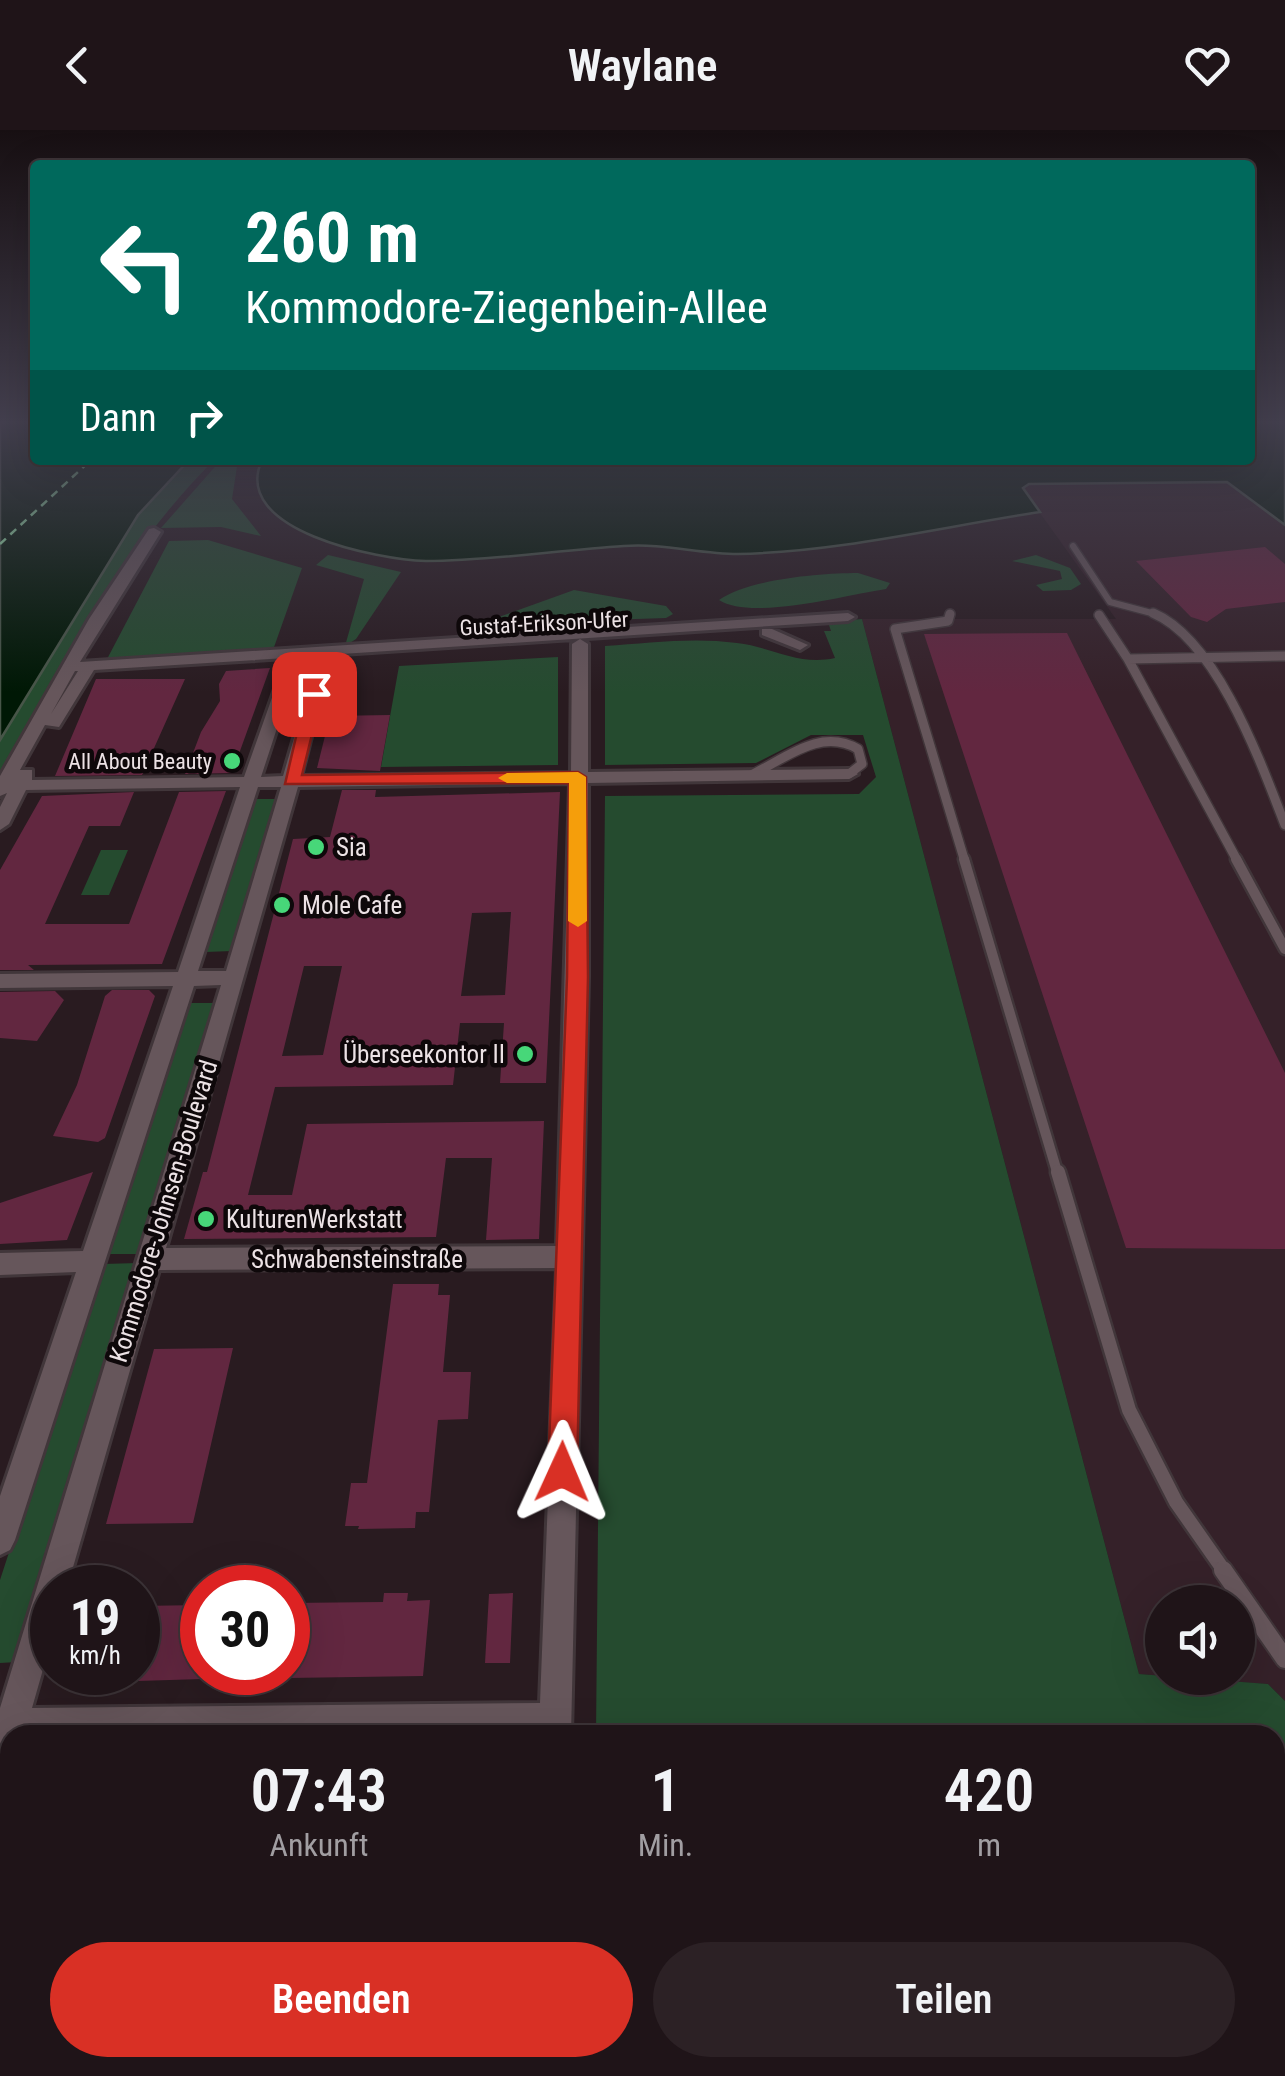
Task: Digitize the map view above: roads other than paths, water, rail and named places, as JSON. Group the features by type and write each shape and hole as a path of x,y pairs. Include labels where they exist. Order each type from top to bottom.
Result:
{"street":[{"path":"0,824 154,532"},
{"path":"80,669 848,617"},
{"name":"Gustaf-Erikson-Ufer","path":"80,669 324,659 832,628"},
{"name":"Gustaf-Erikson-Ufer","path":"766,632 800,644"},
{"path":"555,1725 566,1258 578,977 580,644"},
{"name":"Kommodore-Johnsen-Boulevard","path":"6,1725 292,780 324,659"},
{"name":"Kommodore-Johnsen-Boulevard","path":"0,1540 292,660"},
{"path":"0,790 80,669"},
{"path":"21,784 849,774"},
{"path":"0,981 232,978"},
{"name":"Schwabensteinstraße","path":"148,1260 566,1258"},
{"path":"0,1264 95,1260"}],"lane":[{"path":"1073,546 1110,602 1161,616 1174,624 1234,712 1285,825"},
{"path":"950,614 948,621 927,628 895,629 1129,1410 1176,1502 1285,1659"},
{"path":"1098,615 1128,660 1285,948"},
{"path":"1128,660 1285,656"},
{"path":"751,775 811,744 829,741 858,748 862,764 849,774"}],"place":[{"name":"All About Beauty","path":"232,761"},
{"name":"Sia","path":"316,847"},
{"name":"Mole Cafe","path":"282,905"},
{"name":"Überseekontor II","path":"525,1054"},
{"name":"KulturenWerkstatt","path":"206,1219"}]}
